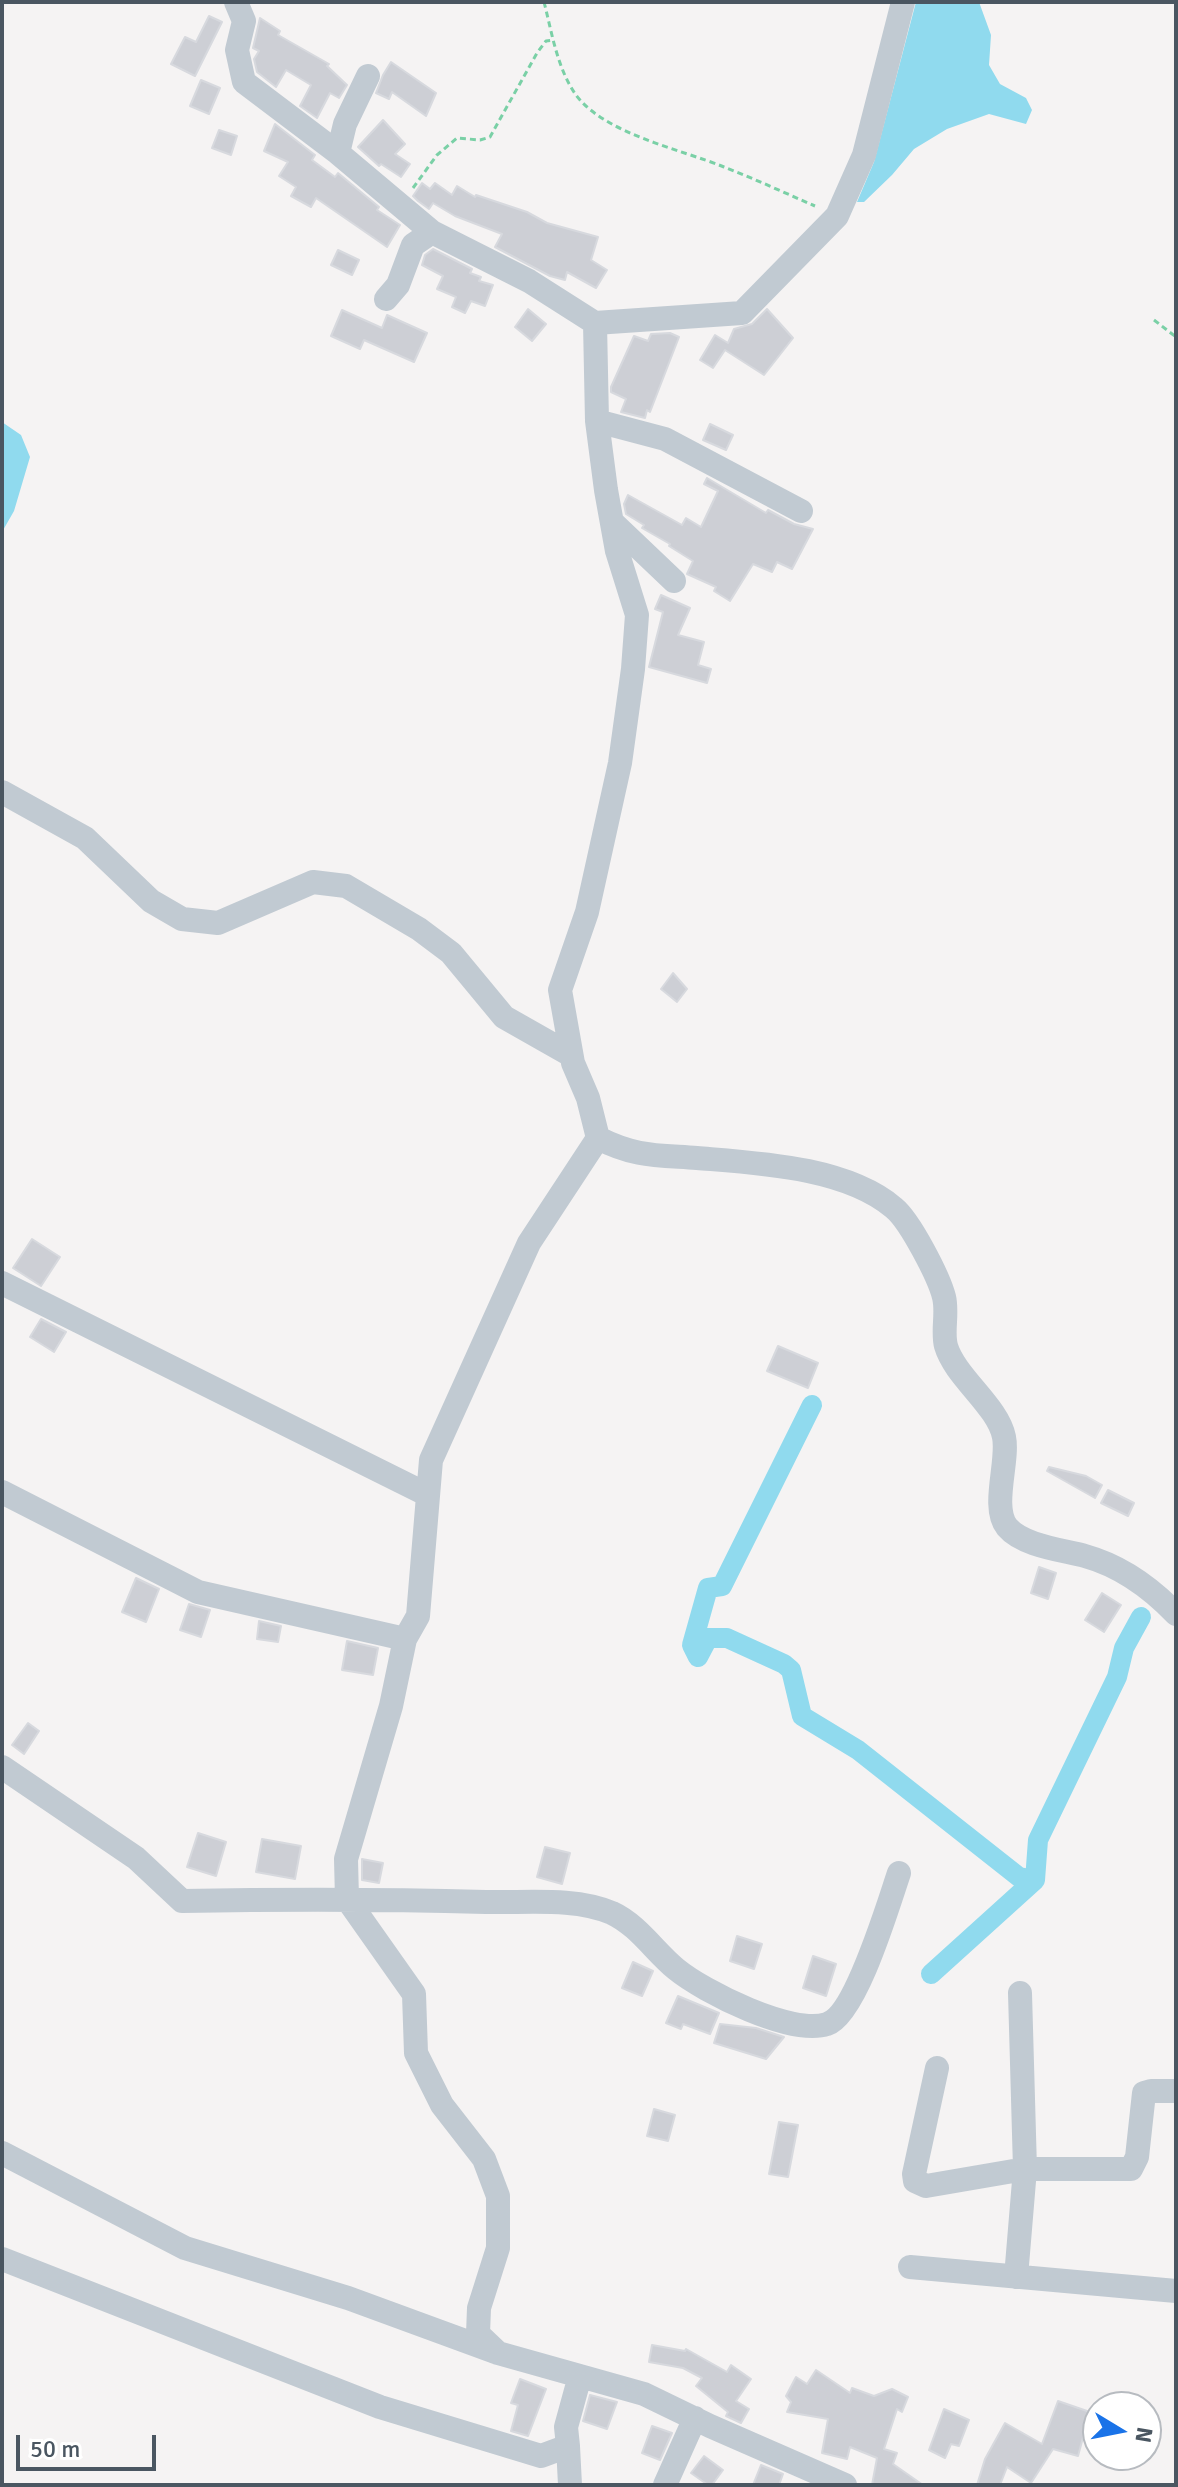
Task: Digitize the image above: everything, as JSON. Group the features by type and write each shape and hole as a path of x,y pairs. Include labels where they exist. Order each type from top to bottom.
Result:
{"street":[{"path":"236,2 244,21 237,50 244,82 338,153 432,232 529,281 595,323 742,313 837,216 864,155 903,2"},
{"path":"338,153 345,124 368,76"},
{"path":"386,299 398,285 413,245 432,232"},
{"path":"498,2353 478,2334 479,2308 498,2248 498,2196 484,2159 442,2105 416,2053 414,1994 347,1899 346,1859 391,1706 405,1639 418,1616 431,1460 529,1243 598,1138 588,1098 571,1055 560,990 587,912 620,763 637,615 617,551 597,421 595,323"},
{"path":"597,421 665,439 801,511"},
{"path":"612,522 674,581"},
{"path":"2,792 85,838 151,901 182,919 218,923 313,882 346,886 419,929 451,953 504,1017 571,1055"},
{"path":"598,1138 617,1148 651,1157 756,1163 855,1184 895,1209 923,1250 944,1298 946,1346 968,1383 990,1409 1004,1436 1000,1508 1006,1526 1055,1551 1085,1556 1125,1573 1156,1594 1176,1614"},
{"path":"2,1283 428,1495"},
{"path":"2,1492 198,1592 405,1639"},
{"path":"2,1767 136,1858 182,1901 347,1899 575,1905 613,1914 636,1930 676,1970 708,1989 748,2010 794,2024 826,2025 834,2020 855,1992 899,1873"},
{"path":"1016,2277 1025,2169 1020,1993"},
{"path":"937,2068 915,2181 926,2186 1025,2169 1131,2169 1137,2157 1144,2093 1176,2091"},
{"path":"2,2153 185,2248 348,2298 498,2353 644,2394 845,2485"},
{"path":"2,2259 380,2407 541,2456 568,2446"},
{"path":"910,2267 1176,2291"},
{"path":"570,2485 566,2427 580,2376"},
{"path":"665,2485 695,2418"}],"path":[{"path":"544,2 558,59 575,93 589,109 623,130 724,167 837,216"},
{"path":"401,208 420,177 448,145 457,138 480,140 490,137 537,53 546,41 554,40"},
{"path":"1154,320 1176,337"}],"water":[{"path":"916,2 979,2 991,35 989,65 1000,84 1026,98 1032,110 1026,124 989,114 947,129 914,149 864,202 857,202 874,162"},
{"path":"2,422 21,435 30,457 14,511 2,532"}],"building":[{"path":"209,16 222,22 195,76 171,64 185,37 196,42"},
{"path":"260,18 280,31 278,35 329,64 327,66 347,85 339,98 330,93 317,118 300,106 311,85 286,70 276,87 257,72 254,59 259,51 253,48"},
{"path":"391,62 436,93 426,116 392,92 389,99 376,93"},
{"path":"201,80 220,88 209,114 190,106"},
{"path":"383,120 405,144 395,154 410,164 401,177 381,164 379,166 358,147"},
{"path":"275,124 315,155 312,160 335,177 338,173 379,207 377,210 400,225 387,247 316,198 311,207 291,196 296,187 279,176 288,162 264,151"},
{"path":"219,130 237,136 231,155 212,148"},
{"path":"422,183 430,189 435,183 452,195 457,186 475,197 527,212 547,223 598,237 591,260 607,270 596,288 567,272 565,280 550,276 495,247 502,234 455,216 433,203 429,209 413,196"},
{"path":"433,249 472,269 470,273 481,277 479,281 493,285 485,306 471,301 465,313 452,307 456,297 437,289 443,276 422,265 425,255"},
{"path":"338,250 359,260 352,275 331,265"},
{"path":"528,309 546,324 532,341 515,327"},
{"path":"767,309 793,338 764,375 725,350 713,368 700,360 715,335 728,343 734,329 752,324"},
{"path":"342,310 382,328 387,315 427,333 414,362 364,340 360,349 331,336"},
{"path":"670,333 679,337 650,412 647,410 645,418 621,412 626,399 611,392 611,387 634,336 648,341 651,334"},
{"path":"710,424 733,435 726,450 703,440"},
{"path":"707,478 766,513 768,510 794,524 813,529 792,569 777,562 772,572 753,564 730,601 714,591 716,587 687,574 693,561 642,528 644,525 626,514 624,504 628,495 682,525 686,518 701,527 718,491 704,484"},
{"path":"661,595 690,608 678,635 704,642 698,665 711,669 707,683 649,667 663,612 655,609"},
{"path":"673,973 687,989 677,1002 661,989"},
{"path":"32,1239 60,1257 41,1286 13,1268"},
{"path":"41,1319 66,1332 54,1352 30,1337"},
{"path":"778,1346 818,1363 808,1388 767,1371"},
{"path":"1049,1467 1086,1476 1102,1485 1095,1498 1047,1471"},
{"path":"1108,1490 1134,1503 1128,1516 1101,1503"},
{"path":"1039,1567 1056,1573 1048,1599 1031,1593"},
{"path":"136,1578 159,1589 146,1622 122,1612"},
{"path":"1102,1593 1121,1605 1104,1632 1085,1620"},
{"path":"189,1604 210,1610 201,1637 180,1630"},
{"path":"259,1621 281,1626 278,1642 257,1639"},
{"path":"347,1641 378,1648 373,1675 342,1670"},
{"path":"28,1723 39,1731 24,1754 12,1745"},
{"path":"198,1833 226,1842 216,1876 187,1867"},
{"path":"262,1839 301,1846 295,1879 256,1872"},
{"path":"545,1847 570,1853 562,1884 537,1877"},
{"path":"362,1859 383,1863 379,1883 362,1880"},
{"path":"737,1936 762,1944 754,1969 730,1961"},
{"path":"813,1956 836,1964 826,1996 803,1988"},
{"path":"633,1962 653,1971 642,1996 622,1988"},
{"path":"678,1996 719,2013 710,2034 683,2024 681,2029 666,2023"},
{"path":"720,2024 756,2028 784,2037 766,2059 714,2043"},
{"path":"654,2109 675,2115 668,2141 647,2136"},
{"path":"779,2122 798,2125 788,2177 769,2174"},
{"path":"652,2345 686,2349 727,2372 731,2365 751,2379 736,2401 749,2409 741,2423 726,2416 728,2412 696,2386 702,2378 683,2368 649,2362"},
{"path":"816,2370 850,2393 852,2388 874,2396 892,2389 908,2397 902,2412 897,2409 884,2449 897,2453 893,2464 923,2485 872,2485 877,2458 850,2447 847,2459 822,2453 828,2419 787,2412 791,2402 786,2396 796,2377 807,2384"},
{"path":"520,2379 546,2389 528,2436 511,2431 518,2405 511,2403"},
{"path":"590,2395 617,2402 607,2429 583,2421"},
{"path":"1058,2401 1082,2409 1082,2441 1078,2456 1053,2449 1031,2483 1007,2467 1000,2485 977,2485 985,2459 1005,2423 1042,2444"},
{"path":"944,2409 969,2420 959,2446 951,2444 945,2458 929,2450"},
{"path":"652,2426 672,2433 660,2460 642,2453"},
{"path":"704,2456 723,2470 712,2485 691,2473"},
{"path":"761,2465 783,2474 779,2485 753,2485"}],"waterway":[{"path":"812,1405 722,1586 708,1588 692,1645 698,1657 708,1638 727,1638 784,1664 791,1670 802,1716 858,1750 1019,1877 1035,1880"},
{"path":"931,1974 1035,1880 1038,1840 1117,1677 1124,1648 1141,1617"}]}
